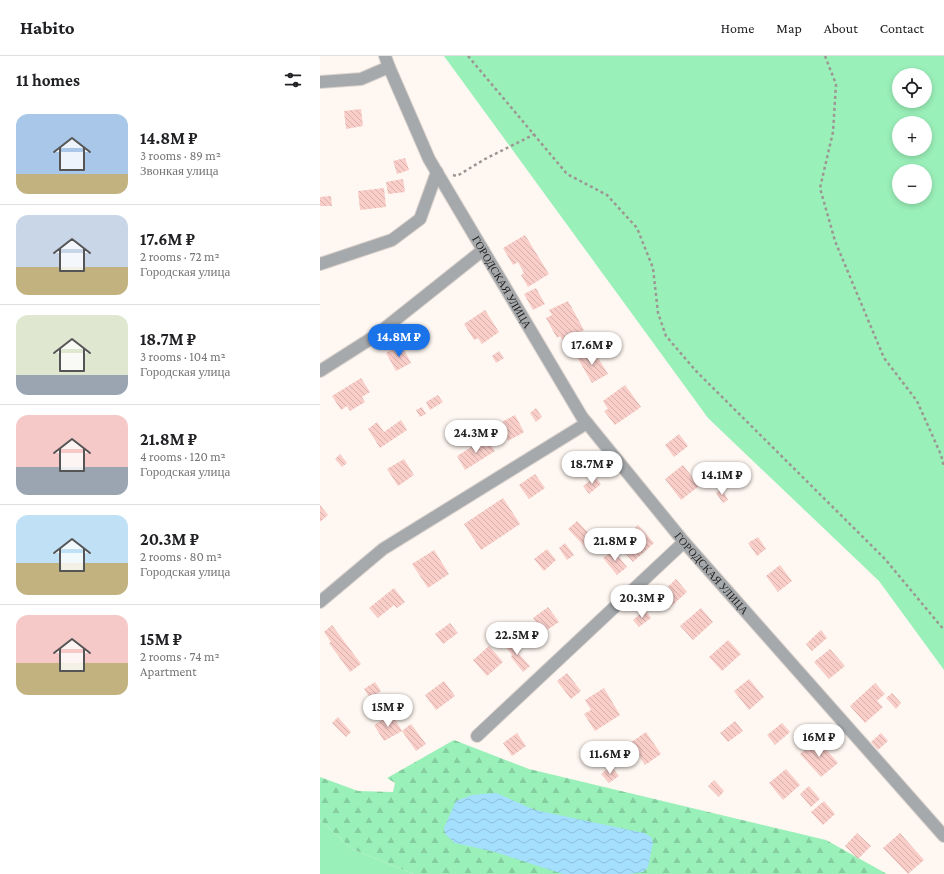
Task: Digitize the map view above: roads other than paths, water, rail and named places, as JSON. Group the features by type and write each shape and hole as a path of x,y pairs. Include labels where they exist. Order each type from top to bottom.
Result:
{"street":[{"path":"320,82 361,79 387,61"},
{"name":"ГОРОДСКАЯ УЛИЦА","path":"387,61 429,159 582,417 684,542 944,836"},
{"path":"320,264 392,240 420,219 437,172"},
{"path":"320,371 375,336 483,250"},
{"path":"320,602 383,549 587,423"},
{"path":"477,736 684,542"}],"water":[{"path":"496,793 535,810 644,833 651,837 653,843 648,867 643,872 629,874 565,874 495,852 455,843 445,834 444,828 456,801 472,795"}]}
